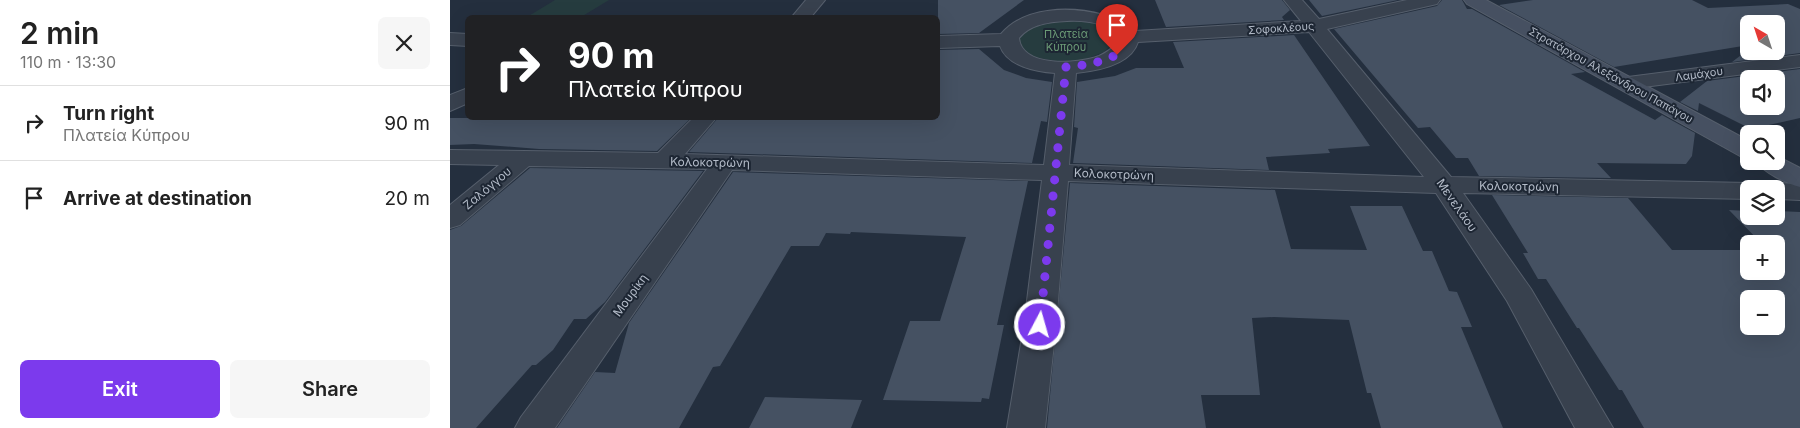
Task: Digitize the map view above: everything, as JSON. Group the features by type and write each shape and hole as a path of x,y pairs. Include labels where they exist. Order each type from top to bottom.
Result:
{"street":[{"path":"803,15 816,0"},
{"name":"Μενελάου","path":"1293,0 1444,185 1520,297 1594,428"},
{"name":"Σοφοκλέους","path":"1128,37 1314,26 1431,0"},
{"name":"Στρατάρχου Αλεξάνδρου Παπάγου","path":"1473,0 1628,83 1740,146"},
{"path":"1078,7 1123,28 1128,37 1128,42 1123,50 1108,60 1066,67 1038,64 1022,59 1008,45 1016,29 1033,21 1078,7"},
{"path":"450,39 465,40"},
{"path":"940,42 1009,40"},
{"name":"Λαμάχου","path":"1628,83 1800,61"},
{"path":"1026,428 1040,325 1066,67"},
{"path":"450,104 465,96"},
{"path":"664,160 703,120"},
{"name":"Κολοκοτρώνη","path":"450,157 664,160 1444,185 1740,191"},
{"name":"Ζαλόγγου","path":"450,219 524,157"},
{"name":"Μουρίκη","path":"534,428 725,162"},
{"path":"1784,170 1800,179"},
{"path":"1785,191 1800,192"}],"green space":[{"path":"555,0 609,0 584,15 530,15"},
{"name":"Πλατεία Κύπρου","path":"1074,20 1096,23 1111,31 1114,42 1104,52 1083,60 1057,61 1033,57 1019,48 1018,37 1031,28 1051,22"}],"building":[{"path":"938,0 1024,0 979,33 940,34 940,15 938,15"},
{"path":"1155,0 1282,0 1290,10 1282,17 1284,20 1166,27"},
{"path":"1309,0 1398,0 1322,16"},
{"path":"1442,0 1462,0 1467,9 1472,9 1585,72 1571,74 1655,120 1662,115 1695,133 1692,156 1686,164 1597,163 1611,178 1479,176 1468,158 1456,158 1430,127 1418,128 1334,29 1437,6"},
{"path":"1533,0 1692,0 1708,8 1788,4 1800,9 1800,53 1785,55 1785,15 1740,15 1740,46 1614,67 1499,5"},
{"path":"1294,35 1370,146 1328,149 1330,153 1266,157 1269,170 1073,163 1078,128 1074,127 1077,82 1115,76 1136,68 1184,68 1173,42"},
{"path":"979,49 1004,70 1026,78 1052,82 1047,122 1041,121 1032,163 689,152 716,120 940,120 940,50"},
{"path":"1740,56 1740,60 1747,60 1732,62"},
{"path":"1800,69 1800,118 1769,125 1743,125 1699,103 1698,111 1680,102 1707,81 1740,77 1740,115 1785,115 1785,71"},
{"path":"450,118 465,118 465,120 689,120 657,151 539,149 474,144 450,145"},
{"path":"530,168 703,171 605,302 586,319 574,319 553,350 536,365 532,365 476,428 450,428 450,230 461,226"},
{"path":"733,172 1028,181 997,325 1004,325 989,399 982,398 981,402 883,400 910,321 940,321 966,237 851,232 850,234 826,233 819,246 791,246 720,366 713,367 679,428 557,428 595,372 615,373 629,323"},
{"path":"1070,183 1275,190 1291,249 1367,250 1350,206 1402,206 1423,251 1432,251 1449,291 1457,292 1472,327 1461,327 1503,428 1381,428 1371,393 1367,393 1349,320 1274,317 1252,318 1260,395 1201,395 1206,428 1047,428"},
{"path":"1492,195 1628,198 1672,250 1740,250 1740,280 1785,280 1785,235 1753,235 1744,225 1785,225 1785,211 1800,212 1800,428 1644,428 1622,390 1619,390 1546,279 1538,279 1523,253 1528,253"},
{"path":"1729,210 1740,211 1740,221"},
{"path":"765,397 862,400 851,428 749,428"}],"route":[{"path":"1040,325 1066,67 1092,64 1108,60 1117,55"}]}
